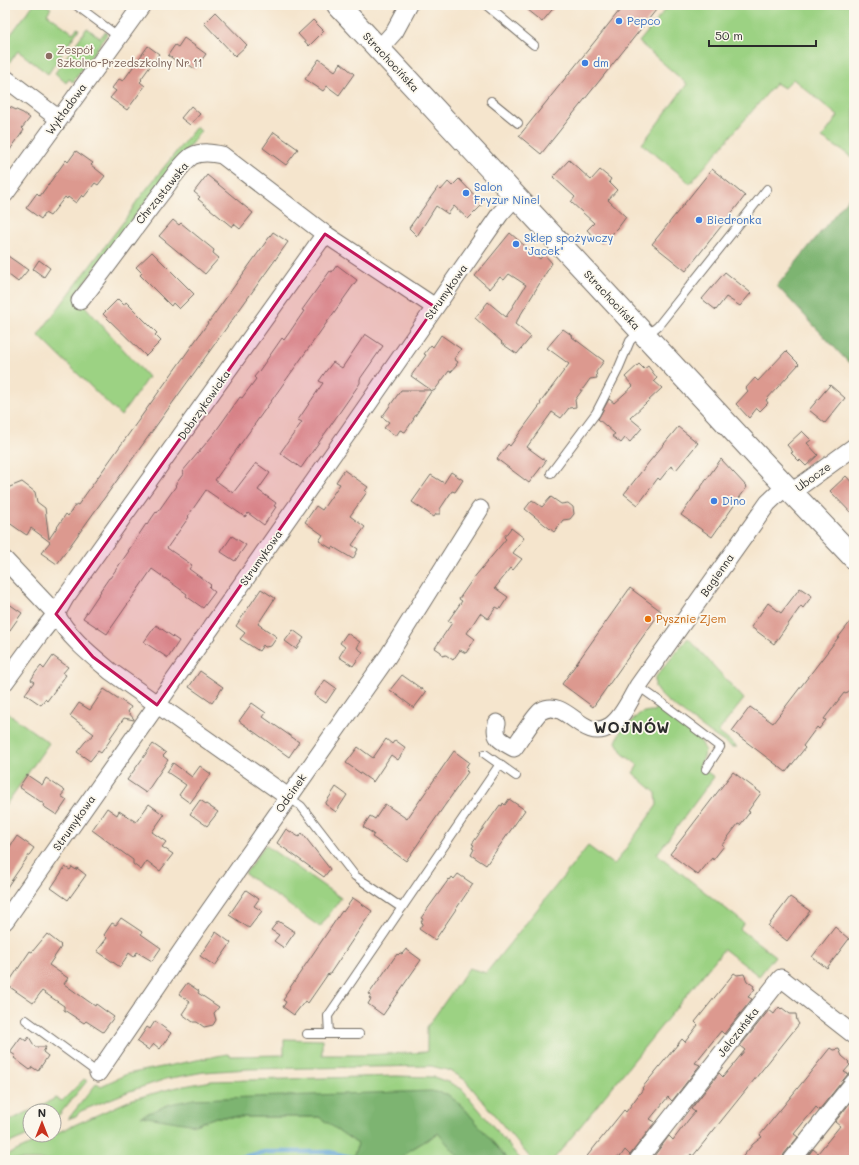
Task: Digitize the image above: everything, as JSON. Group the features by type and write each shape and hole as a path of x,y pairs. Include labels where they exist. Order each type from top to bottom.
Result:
{"main road":[{"name":"Strachocińska","path":"338,5 854,558"}],"street":[{"name":"Wykładowa","path":"5,194 142,5"},
{"path":"379,49 395,31 409,5"},
{"path":"5,78 59,119"},
{"name":"Chrząstawska","path":"80,301 108,266 137,224 181,167 193,156 207,152 222,155 325,234"},
{"name":"Strumykowa","path":"5,921 158,705 500,214 516,196"},
{"path":"325,234 435,307"},
{"name":"Dobrzykowicka","path":"5,682 56,614 65,598 325,234"},
{"name":"Ubocze","path":"789,489 854,447"},
{"name":"Bagienna","path":"497,723 495,732 498,739 514,748 539,712 548,707 557,708 588,728 596,730 611,726 619,718 638,686 768,503 789,489"},
{"name":"Odcinek","path":"98,1073 288,797 388,656 480,509"},
{"path":"5,560 56,614 61,623 93,657 110,671 288,797"},
{"name":"Jelczańska","path":"638,1160 781,978 854,1035"},
{"path":"792,1160 854,1082"}],"lane":[{"path":"76,5 120,37"},
{"path":"486,5 534,45"},
{"path":"492,100 518,123"},
{"path":"551,473 596,413 617,372 630,341 658,326 767,189"},
{"path":"638,686 720,747 706,768"},
{"path":"485,754 516,776"},
{"path":"329,1034 328,1016 500,764"},
{"path":"288,797 301,806 355,876 402,908"},
{"path":"26,1020 98,1073"},
{"path":"307,1034 359,1034"}],"highlighted area":[{"path":"325,234 435,307 157,705 93,657 56,614"}],"green space":[{"path":"33,5 46,5 51,8 47,14 73,33 77,28 79,29 48,74 18,51 5,68 5,42"},
{"path":"669,5 854,5 854,158 822,138 838,116 793,79 784,88 776,83 690,184 642,144 687,84 639,42"},
{"path":"87,28 100,38 105,32 107,34 73,82 69,79 66,83 55,73"},
{"path":"196,127 201,131 75,295 148,377 121,416 38,335 127,217 137,201"},
{"path":"854,191 854,357 849,363 777,286"},
{"path":"688,638 744,699 718,732 737,747 732,747 710,733 667,701 655,687 655,678"},
{"path":"656,707 691,731 702,743 705,753 699,766 714,777 657,854 744,923 740,929 775,956 759,976 724,949 553,1160 532,1160 465,1080 451,1071 431,1066 248,1069 204,1072 166,1079 130,1091 81,1111 76,1116 68,1119 97,1083 101,1086 127,1074 227,1054 231,1056 284,1055 284,1039 322,1040 322,1055 365,1055 427,1052 427,1027 469,968 486,973 588,846 614,865 657,805 656,793 633,773 638,765 623,754 616,742 624,723 629,726 639,714 654,711"},
{"path":"5,711 49,743 5,806"},
{"path":"265,845 341,898 320,927 245,874"},
{"path":"396,1076 434,1077 462,1089 521,1160 508,1160 464,1108 447,1094 194,1099 195,1125 216,1117 319,1117 358,1144 352,1160 5,1160 5,1156 33,1143 62,1143 62,1130 133,1099 173,1088 212,1081"},
{"path":"84,1079 87,1081 62,1111 62,1103 46,1103 56,1098 62,1101"},
{"path":"431,1091 447,1094 464,1108 508,1160 461,1160 438,1133 407,1152 401,1160 352,1160 358,1144 319,1117 216,1117 195,1125 141,1116 170,1104 194,1099"},
{"path":"22,1115 22,1138 5,1145 5,1123"},
{"path":"439,1133 461,1160 401,1160 407,1152"}],"building":[{"path":"521,5 556,5 542,22"},
{"path":"624,5 660,5 541,154 519,136"},
{"path":"215,12 247,45 235,56 204,23"},
{"path":"313,20 324,31 309,46 298,34"},
{"path":"184,38 206,54 195,69 182,60 180,64 168,55 175,45 178,47"},
{"path":"148,46 159,54 141,79 142,80 140,82 145,86 127,110 110,98 116,91 112,88 119,79 123,81"},
{"path":"319,59 335,71 341,63 354,74 339,95 327,86 323,91 305,79"},
{"path":"191,106 200,114 190,125 181,118"},
{"path":"10,107 30,118 22,128 24,130 5,157 5,114"},
{"path":"274,132 298,149 286,165 263,148"},
{"path":"76,151 93,163 91,165 105,176 98,185 95,183 84,197 82,195 76,203 68,197 67,199 65,197 50,216 45,213 41,219 26,208 37,193 40,196 66,160 68,162"},
{"path":"569,160 591,180 600,170 611,179 609,182 617,190 608,200 626,217 618,228 602,244 587,230 594,223 571,202 575,197 553,177"},
{"name":"Biedronka","path":"712,169 745,196 686,271 652,244"},
{"path":"207,175 253,213 240,229 234,224 232,227 198,199 200,197 194,192"},
{"path":"459,179 483,204 468,219 454,206 448,214 436,206 417,236 409,228 438,187 441,190 448,182 452,186"},
{"path":"173,220 179,225 181,223 214,250 213,253 219,258 205,274 159,236"},
{"path":"273,232 288,242 57,564 41,553 50,542 31,528 27,535 5,520 5,489 22,482 35,492 37,502 45,508 49,539 66,514 68,516 76,504 78,505"},
{"path":"510,233 540,259 544,254 552,263 515,324 531,337 517,354 501,343 502,342 475,318 488,302 506,317 526,285 509,274 504,280 500,277 490,289 475,276"},
{"path":"152,252 194,294 179,309 173,303 171,306 140,275 142,273 136,267"},
{"path":"5,254 28,270 18,282 5,272"},
{"path":"39,260 50,268 44,277 33,269"},
{"path":"337,265 357,280 215,480 233,493 256,463 270,473 258,490 276,503 274,506 276,507 264,525 248,513 245,517 206,490 167,548 192,565 189,569 211,585 209,587 215,592 203,608 186,596 187,594 152,569 107,634 83,618 146,524 147,525 156,512 157,513 176,486 175,485 184,473 182,472 213,435 240,397 242,398 256,379 254,377 282,338 284,340 304,311 302,310 330,271 332,272"},
{"path":"725,272 751,293 740,306 726,297 716,310 702,299"},
{"path":"118,299 124,305 126,302 157,333 155,335 161,341 146,356 103,314"},
{"path":"563,329 604,361 596,372 597,378 590,379 575,400 576,407 569,408 561,418 552,412 527,447 546,461 529,483 497,459 508,444 510,446 569,364 547,348"},
{"path":"365,334 383,346 360,379 360,383 301,468 280,453 302,422 298,420 323,383 319,381 326,371 333,362 342,368"},
{"path":"441,335 461,349 454,359 458,362 457,365 451,372 449,371 434,391 432,390 405,432 400,430 396,436 384,428 389,422 382,417 401,390 431,390 411,376 426,355 424,354 431,345 433,347"},
{"path":"786,351 799,364 766,400 768,403 760,411 757,408 749,418 736,404 748,391 746,388 755,378 758,381"},
{"path":"639,364 644,369 648,366 657,378 654,381 662,388 630,418 642,428 630,442 625,438 621,443 612,436 615,434 598,419 609,399 614,403 633,386 625,377"},
{"path":"830,385 845,398 825,423 809,410"},
{"path":"678,427 698,443 676,470 671,466 660,480 658,478 638,505 624,494"},
{"path":"802,431 811,440 807,443 818,455 806,466 791,453 793,452 787,445"},
{"name":"Dino","path":"721,459 747,487 712,537 681,515"},
{"path":"344,470 368,487 365,491 367,492 350,516 365,527 352,545 358,549 353,559 333,547 332,549 319,541 323,535 305,522 316,506 322,510 340,484 336,482"},
{"path":"451,472 463,480 455,492 452,491 440,509 440,514 436,514 434,517 412,502 431,475 444,483"},
{"path":"846,476 854,485 854,516 830,491"},
{"path":"551,497 561,504 568,503 573,507 574,514 570,519 563,520 554,532 525,509 532,500 542,507"},
{"path":"511,528 524,538 513,553 522,559 513,570 511,568 495,588 508,597 500,609 496,607 488,619 480,613 467,633 475,639 466,653 460,650 453,660 446,655 442,656 441,652 435,648 452,623 448,621 462,601 459,599 472,580 506,539 504,537"},
{"path":"232,536 246,545 235,561 221,552"},
{"path":"630,588 661,611 593,707 562,684"},
{"path":"800,588 812,596 803,608 801,606 774,644 751,627 768,603 781,613"},
{"path":"261,589 275,598 258,624 277,637 271,646 265,647 263,645 259,651 240,639 245,633 236,626"},
{"path":"5,601 22,613 5,637"},
{"path":"854,617 854,684 846,694 844,693 824,719 826,720 819,729 817,727 803,746 805,748 786,772 732,731 750,707 773,723"},
{"path":"156,625 179,641 168,658 144,642"},
{"path":"293,630 304,638 296,649 285,641"},
{"path":"347,633 360,642 357,648 363,652 353,666 339,657 345,647 340,643"},
{"path":"53,656 68,667 63,673 66,675 47,701 45,699 41,705 25,694 34,682 31,680 36,672 41,666 44,669"},
{"path":"200,671 223,687 212,703 189,687"},
{"path":"402,675 426,692 414,708 390,690"},
{"path":"325,680 336,688 326,703 314,695"},
{"path":"104,689 131,707 128,712 134,720 124,718 101,753 98,751 90,761 77,752 94,734 70,716 79,703 90,710"},
{"path":"252,703 266,713 263,717 299,742 289,757 239,721"},
{"path":"386,739 392,744 395,740 406,748 398,760 391,755 373,782 346,763 358,747 373,758"},
{"path":"153,744 166,753 163,756 168,760 146,793 127,780"},
{"path":"454,751 469,762 466,767 468,769 466,771 468,772 406,861 372,837 374,834 363,827 370,816 375,819 385,804 407,819"},
{"path":"173,763 192,777 200,766 211,774 190,803 179,795 186,785 167,772"},
{"path":"733,772 761,793 748,811 750,812 740,825 738,824 722,845 724,846 698,875 670,854"},
{"path":"27,775 42,785 46,778 65,791 61,796 67,800 57,815 19,787"},
{"path":"336,787 347,795 336,812 325,804"},
{"path":"509,799 525,810 486,865 471,855 474,849 472,848 474,845 472,844 500,805 502,806 503,803 505,805"},
{"path":"200,800 218,812 207,826 190,814"},
{"path":"149,804 164,815 152,832 166,842 162,847 173,854 160,871 147,861 141,870 133,864 133,860 92,830 107,808 117,815 119,811 136,822"},
{"path":"286,829 299,837 302,833 330,869 324,877 277,843"},
{"path":"17,836 34,848 5,890 5,854"},
{"path":"65,867 70,870 72,867 76,870 77,868 86,875 68,900 51,888"},
{"path":"458,874 473,884 435,940 419,929 423,923 421,922 423,919 421,918 449,879 450,880 452,877 454,879"},
{"path":"246,890 259,899 254,906 262,911 249,928 229,915"},
{"path":"790,897 810,911 787,941 768,926"},
{"path":"353,898 372,911 329,975 328,974 308,1003 305,1001 294,1015 283,1007 286,1002 283,1000 286,996 285,995 342,911 343,912"},
{"path":"121,918 142,932 141,934 161,948 152,961 137,952 134,957 129,953 120,967 97,951 107,938 104,935 112,923 116,925"},
{"path":"278,921 295,932 284,948 274,941 279,935 271,930"},
{"path":"835,927 849,939 827,968 812,957"},
{"path":"216,932 231,943 215,966 200,956"},
{"path":"47,934 61,945 49,965 68,978 64,984 95,1006 96,1004 114,1017 103,1032 86,1021 84,1023 64,1010 64,1006 42,991 33,1003 7,985 30,951 32,952"},
{"path":"406,949 421,960 383,1015 368,1004 371,999 369,998 371,995 369,994 397,954 402,954"},
{"path":"734,973 737,975 744,974 747,981 754,986 753,988 755,989 748,997 752,999 724,1034 721,1031 695,1063 700,1065 672,1101 668,1097 650,1119 655,1122 630,1155 625,1150 620,1157 618,1156 614,1160 584,1160 624,1110 626,1112 643,1089 642,1088 682,1039 685,1042 698,1025 695,1022"},
{"path":"187,983 199,991 198,993 219,1007 214,1013 216,1020 213,1025 204,1027 197,1022 193,1022 182,1014 190,1002 179,994"},
{"path":"779,1007 790,1014 796,1014 799,1024 693,1156 691,1154 687,1160 651,1160 669,1136 673,1140 695,1112 691,1109 719,1073 723,1077 745,1050 740,1046 769,1010 774,1014"},
{"path":"155,1021 171,1033 160,1049 154,1044 149,1050 137,1042 147,1027 150,1029"},
{"path":"21,1037 26,1041 29,1037 35,1047 46,1047 43,1052 48,1056 38,1071 32,1067 30,1070 14,1058 16,1056 10,1052"},
{"path":"830,1048 833,1050 839,1049 842,1056 849,1062 848,1063 850,1065 844,1072 848,1074 819,1110 816,1107 794,1134 798,1137 784,1154 782,1160 740,1160 753,1144 762,1137 760,1135"},
{"path":"854,1098 854,1160 805,1160 813,1149 818,1153 840,1126 835,1122"}],"waterway":[{"path":"229,1160 265,1152 330,1152 361,1160"}],"place":[{"name":"Pepco","path":"619,21"},
{"name":"Zespół Szkolno-Przedszkolny Nr 11","path":"49,56"},
{"name":"dm","path":"585,63"},
{"name":"Salon Fryzur Ninel","path":"466,193"},
{"name":"Biedronka","path":"699,220"},
{"name":"Sklep spożywczy \"Jacek\"","path":"516,244"},
{"name":"Dino","path":"714,501"},
{"name":"Pysznie Zjem","path":"648,619"}],"district":[{"name":"WOJNÓW","path":"632,728"}]}
